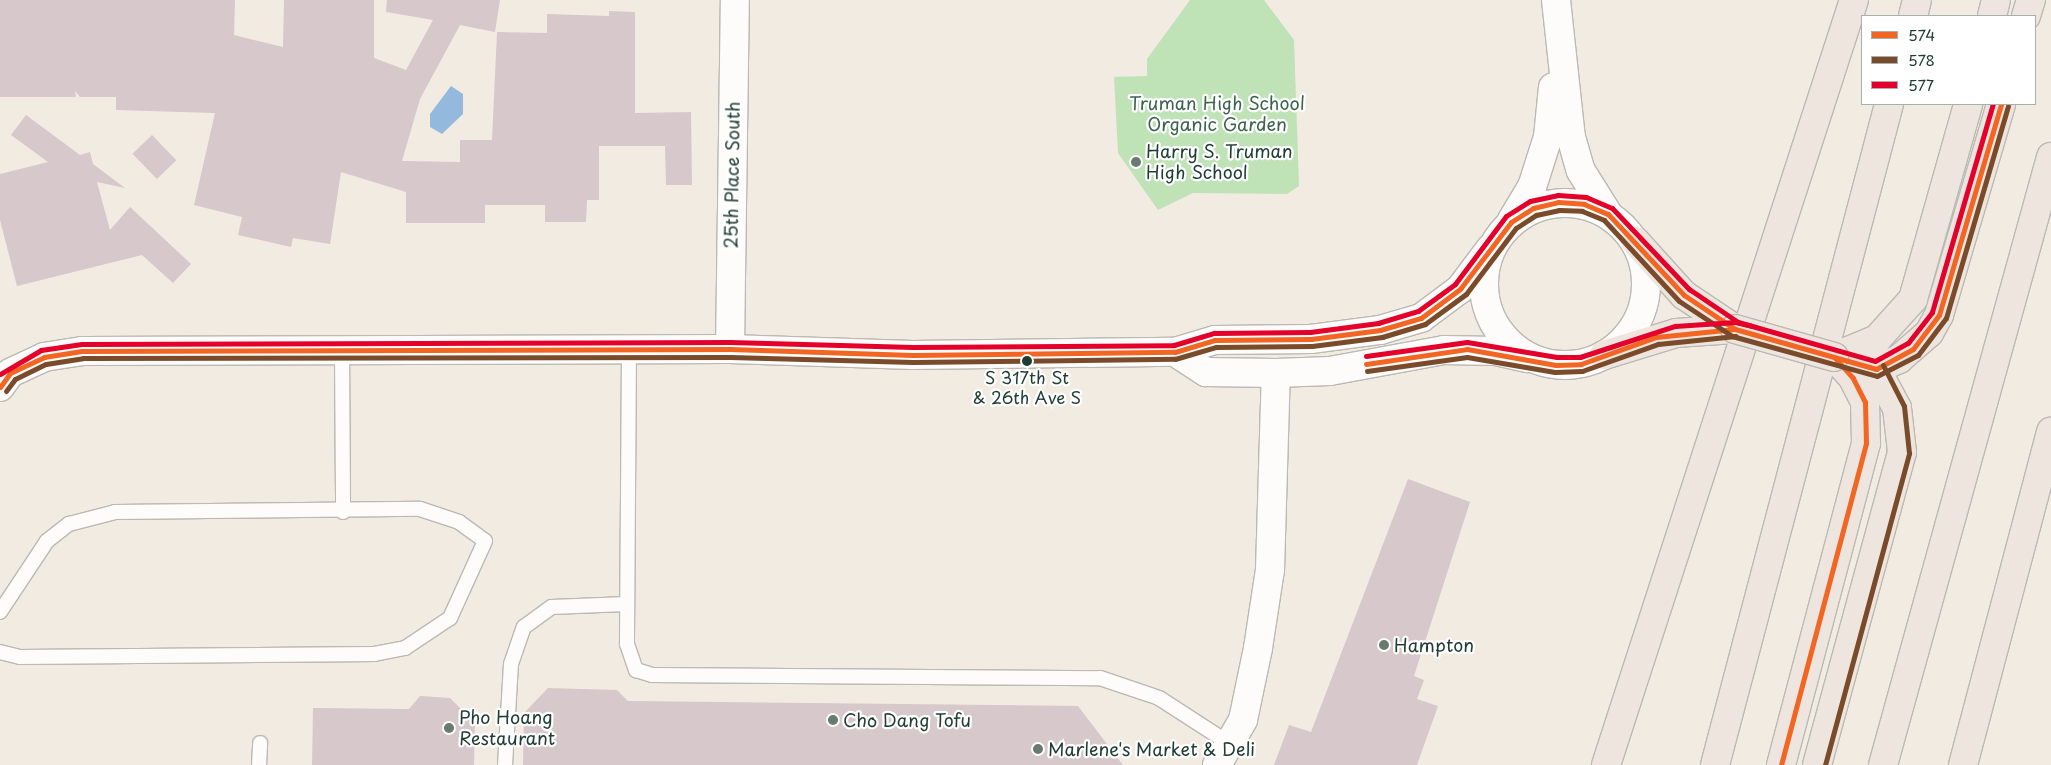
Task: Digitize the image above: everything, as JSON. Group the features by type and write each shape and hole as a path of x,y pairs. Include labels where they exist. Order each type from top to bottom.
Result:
{"highway":[{"path":"1606,765 1854,0"},
{"path":"1913,15 1917,0"},
{"path":"1992,15 1996,0"},
{"path":"2026,15 2031,0"},
{"path":"1715,765 1890,105"},
{"path":"1834,357 1876,339 1913,299 1968,105"},
{"path":"1635,241 1684,295 1735,329 1876,369 1913,349 1939,315 2002,105"},
{"path":"1884,765 2051,157"},
{"path":"1604,355 1676,332 1735,329"},
{"path":"1781,765 1839,550 1868,420 1853,378 1834,357"},
{"path":"1817,765 1902,452 1897,408 1876,369"},
{"path":"1963,765 2051,431"}],"street":[{"name":"25th Place South","path":"730,349 735,0"},
{"path":"1175,352 1206,372 1276,374 1330,371 1444,350 1496,351 1556,365 1581,364 1604,355 1625,339 1642,309 1644,266 1635,241 1608,214 1581,171 1571,137 1558,39 1556,0"},
{"path":"3,377 44,357 82,351 342,352 730,349 913,355 1175,352 1215,340 1311,339 1380,330 1420,318 1460,289 1511,222 1532,187 1548,137 1558,39"},
{"path":"1511,222 1533,208 1558,202 1584,204 1608,214"},
{"path":"1490,249 1483,283 1494,325 1510,345 1532,359"},
{"path":"1223,755 1243,720 1270,570 1276,374"}],"lane":[{"path":"630,351 626,604 629,660 646,674 1100,678 1159,698 1223,755"},
{"path":"342,352 343,512"},
{"path":"0,612 47,540 69,524 115,512 438,512 485,540 450,618 405,648 375,654 20,657 0,652"},
{"path":"505,765 511,664 524,627 552,607 626,604"},
{"path":"259,765 260,743"}],"green space":[{"name":"Truman High School Organic Garden","path":"1190,0 1264,0 1294,40 1299,186 1287,194 1193,193 1158,210 1118,153 1114,77 1147,76 1147,59"}],"water":[{"path":"451,86 463,94 463,114 442,134 430,127 430,114"}],"building":[{"path":"0,0 235,0 234,35 283,47 284,0 374,0 374,58 406,70 433,20 386,12 387,0 500,0 495,32 460,25 420,99 402,161 460,162 460,140 492,140 497,32 547,33 547,14 609,16 609,11 635,12 635,113 691,112 692,185 666,185 665,146 599,146 599,200 587,200 586,222 545,222 545,205 485,205 485,223 406,223 406,192 341,172 330,244 293,238 291,247 238,235 242,217 194,205 215,113 116,110 116,97 80,97 75,91 76,97 0,97"},
{"path":"26,115 80,155 90,152 93,164 125,188 97,182 110,230 130,207 191,264 173,283 142,255 17,286 0,220 0,174 48,162 11,135"},
{"path":"152,135 176,160 157,179 133,154"},
{"name":"Hampton","path":"1408,479 1470,502 1414,676 1424,680 1417,699 1438,706 1417,765 1274,765 1289,725 1311,732"},
{"path":"548,688 617,690 628,701 1078,706 1123,765 523,765 524,713"},
{"path":"420,696 450,698 475,723 474,765 312,765 313,708 409,709"}],"transit line":[{"name":"577","path":"0,374 41,350 82,344 730,342 913,347 1174,345 1214,333 1310,332 1378,323 1418,311 1455,284 1506,216 1530,201 1558,195 1586,197 1612,208 1689,289 1738,322 1875,361 1908,343 1932,312 1993,105"},
{"name":"574","path":"0,387 10,373 44,357 82,351 730,349 913,355 1175,352 1215,340 1311,339 1380,330 1421,318 1460,289 1511,222 1533,208 1558,202 1584,204 1608,214 1684,295 1735,329 1876,369 1913,349 1939,315 2001,105"},
{"name":"578","path":"6,391 15,379 46,364 83,358 730,357 913,362 1175,359 1216,347 1312,346 1382,337 1425,324 1466,294 1516,228 1536,215 1559,210 1582,211 1604,220 1679,301 1732,336 1877,376 1918,355 1946,318 2008,106"},
{"name":"577","path":"1366,356 1467,342 1557,357 1580,357 1675,326 1735,322 1752,326"},
{"name":"574","path":"1366,364 1467,349 1556,365 1581,364 1656,337 1735,329"},
{"name":"578","path":"1367,371 1467,357 1555,372 1582,371 1658,344 1736,336"},
{"name":"574","path":"1781,765 1866,443 1865,402 1853,378 1834,357"},
{"name":"578","path":"1825,765 1909,453 1904,406 1883,365"}],"place":[{"name":"Harry S. Truman High School","path":"1136,162"},
{"name":"S 317th St & 26th Ave S","path":"1027,361"},
{"name":"Hampton","path":"1384,645"},
{"name":"Cho Dang Tofu","path":"833,720"},
{"name":"Pho Hoang Restaurant","path":"449,728"},
{"name":"Marlene's Market & Deli","path":"1038,749"}]}
